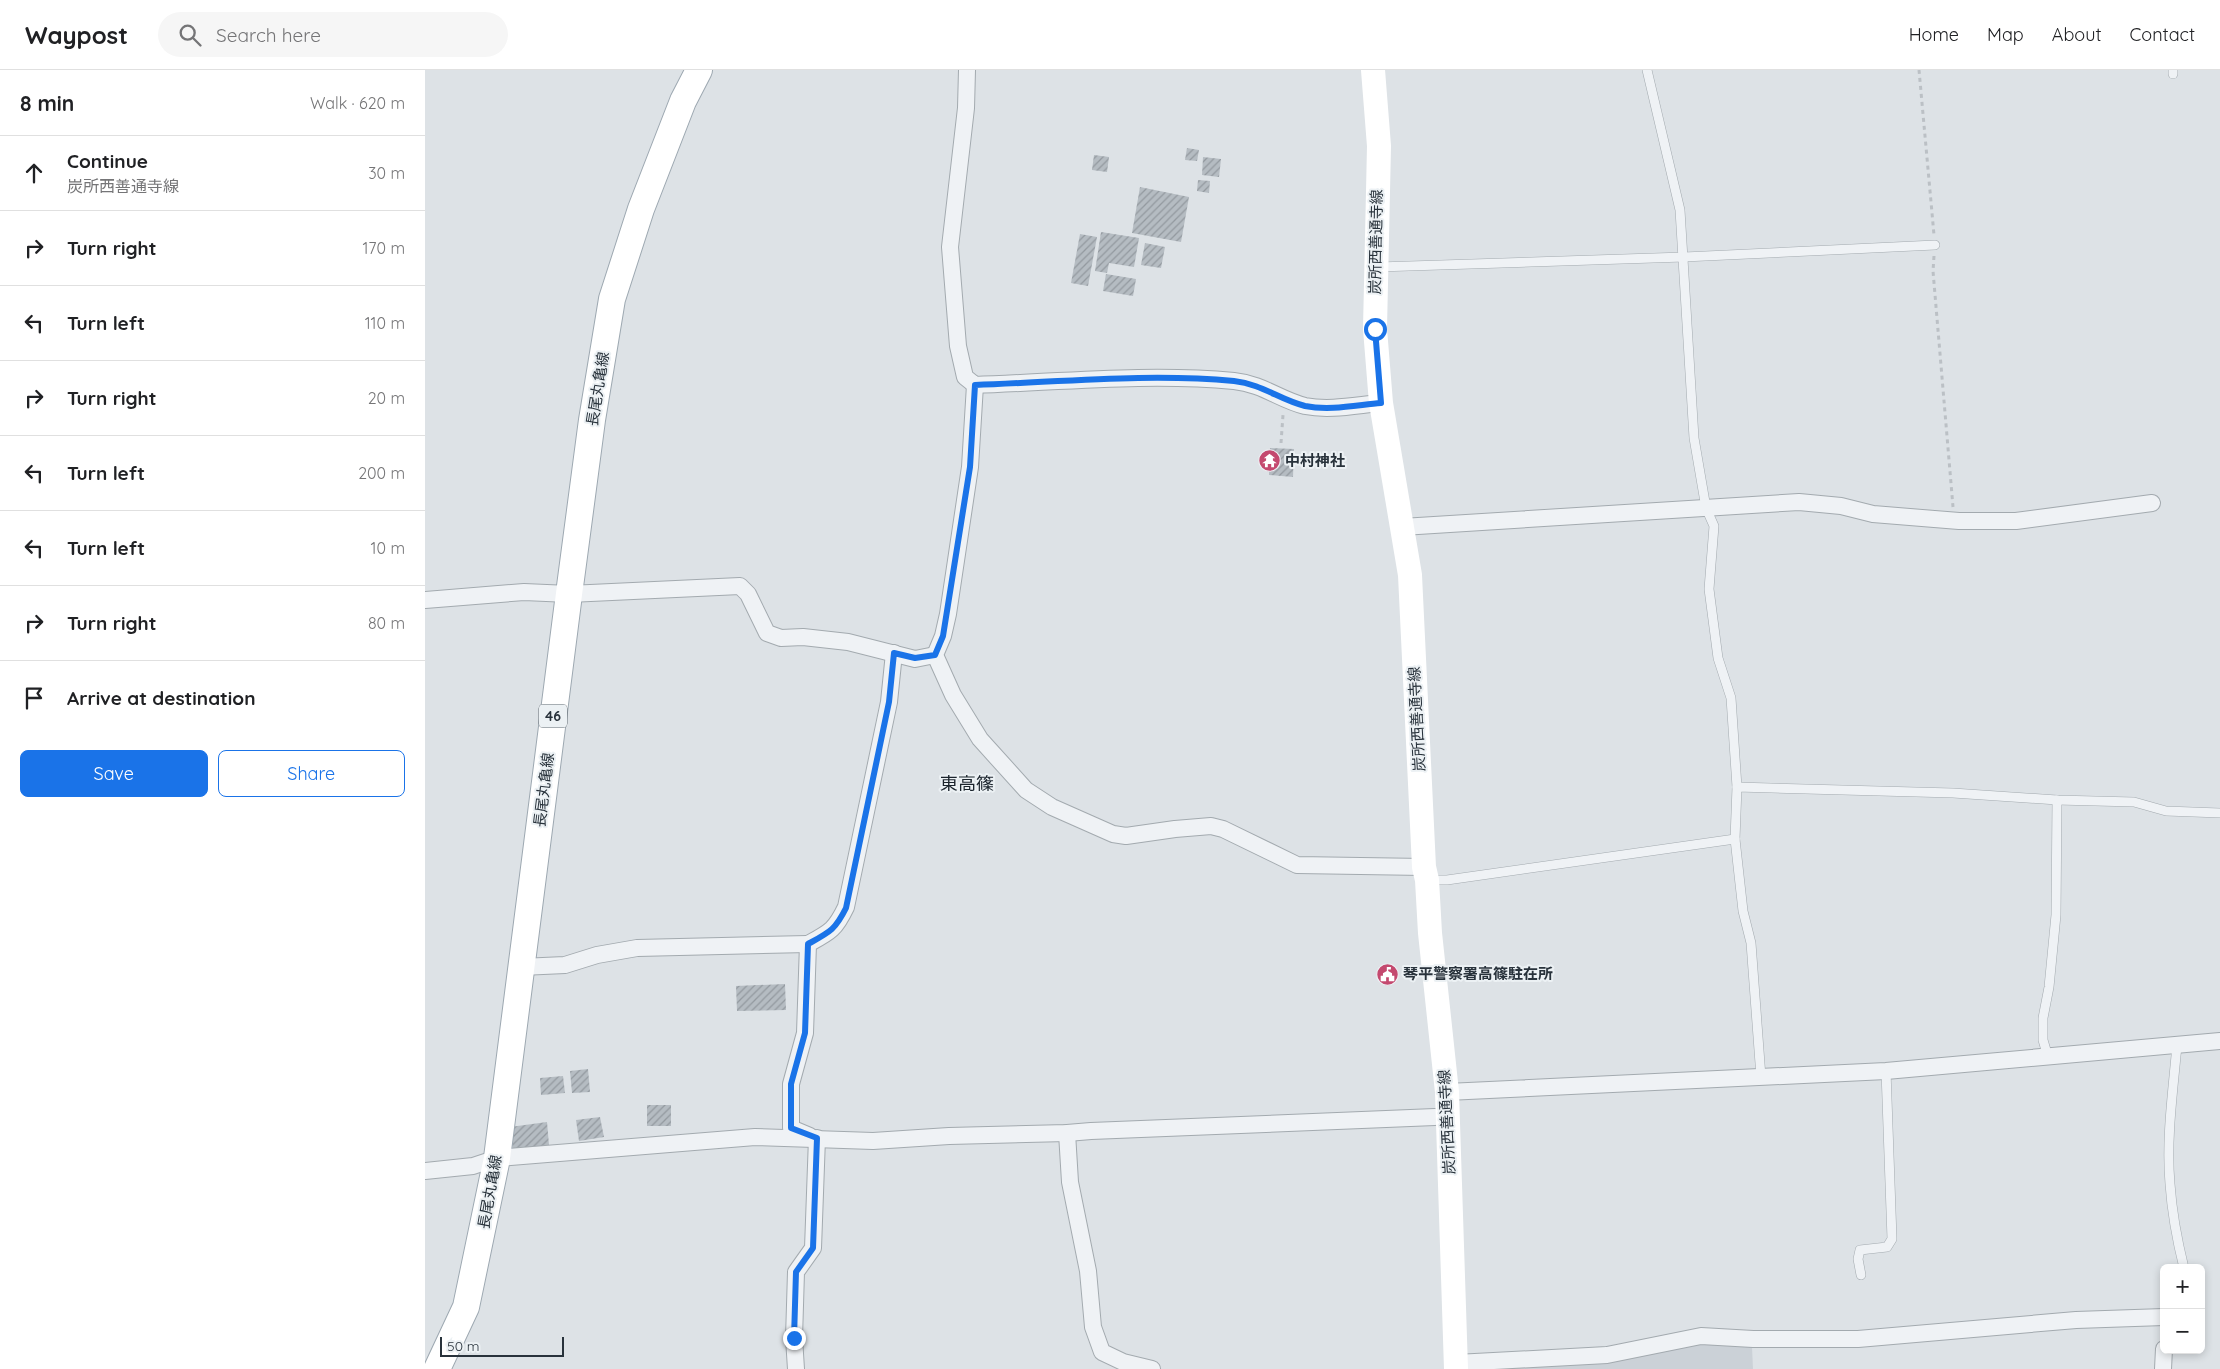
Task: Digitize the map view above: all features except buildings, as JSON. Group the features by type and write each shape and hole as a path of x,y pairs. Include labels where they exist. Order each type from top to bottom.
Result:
{"main road":[{"name":"長尾丸亀線","path":"437,1369 466,1306 497,1158 592,420 612,299 641,209 683,102 699,70"},
{"name":"炭所西善通寺線","path":"1373,70 1379,146 1375,329 1381,403 1411,584 1430,933 1447,1092 1456,1366"}],"street":[{"path":"967,70 966,108 950,247 958,346 965,376 975,385 1126,378 1208,379 1236,381 1261,386 1306,406 1331,408 1381,403"},
{"path":"975,385 970,467 948,614 943,636 935,655 953,695 980,740 1026,790 1052,807 1113,834 1126,836 1211,826 1223,829 1297,865 1426,874"},
{"path":"1402,527 1799,502 1841,506 1873,514 1959,521 2007,521 2152,503"},
{"path":"425,600 524,592 569,594 740,586 748,594 767,633 781,638 803,637 848,642 915,658 935,655"},
{"path":"521,967 565,965 597,955 637,948 808,944 831,932 846,908 889,702 894,653"},
{"path":"808,944 805,1033 791,1084 791,1128 817,1138"},
{"path":"1447,1092 1885,1071 2220,1041"},
{"path":"425,1171 473,1166 497,1158 755,1138 817,1138 873,1141 949,1136 1067,1133 1435,1117"},
{"path":"1067,1133 1070,1182 1089,1271 1093,1327 1099,1344 1102,1352 1123,1362 1152,1369"},
{"path":"796,1369 794,1338 796,1272 813,1248 817,1138"},
{"path":"1456,1366 1607,1355 1701,1336 1753,1339 1857,1339 2076,1320 2160,1317"},
{"path":"2163,1369 2164,1354"}],"lane":[{"path":"1647,70 1680,210 1694,438 1706,508 1714,526 1709,589 1718,658 1731,698 1737,787 1735,839 1743,911 1751,943 1761,1076"},
{"path":"1375,267 1684,257 1935,245"},
{"path":"1737,787 1953,793 2057,800 2134,802 2166,812 2220,813"},
{"path":"2047,1057 2043,1040 2043,1018 2049,987 2056,915 2057,800"},
{"path":"1426,874 1447,880 1735,839"},
{"path":"2177,1045 2171,1117 2169,1182 2174,1227 2183,1264"},
{"path":"1861,1276 1860,1250 1887,1247 1892,1239 1885,1071"}],"path":[{"path":"1919,70 1935,245 1933,271 1953,507"},
{"path":"1281,443 1284,397"}],"shaded area":[{"path":"1703,1343 1752,1347 1753,1369 1467,1369"}],"place":[{"name":"中村神社","path":"1269,461"},
{"name":"琴平警察署高篠駐在所","path":"1387,974"}],"district":[{"name":"東高篠","path":"967,784"}],"route":[{"path":"794,1338 796,1272 813,1248 817,1138 791,1128 791,1084 805,1033 808,944 831,932 846,908 889,702 894,653 915,658 935,655 943,636 970,467 975,385 1126,378 1208,379 1236,381 1261,386 1306,406 1331,408 1381,403 1375,329"}]}
